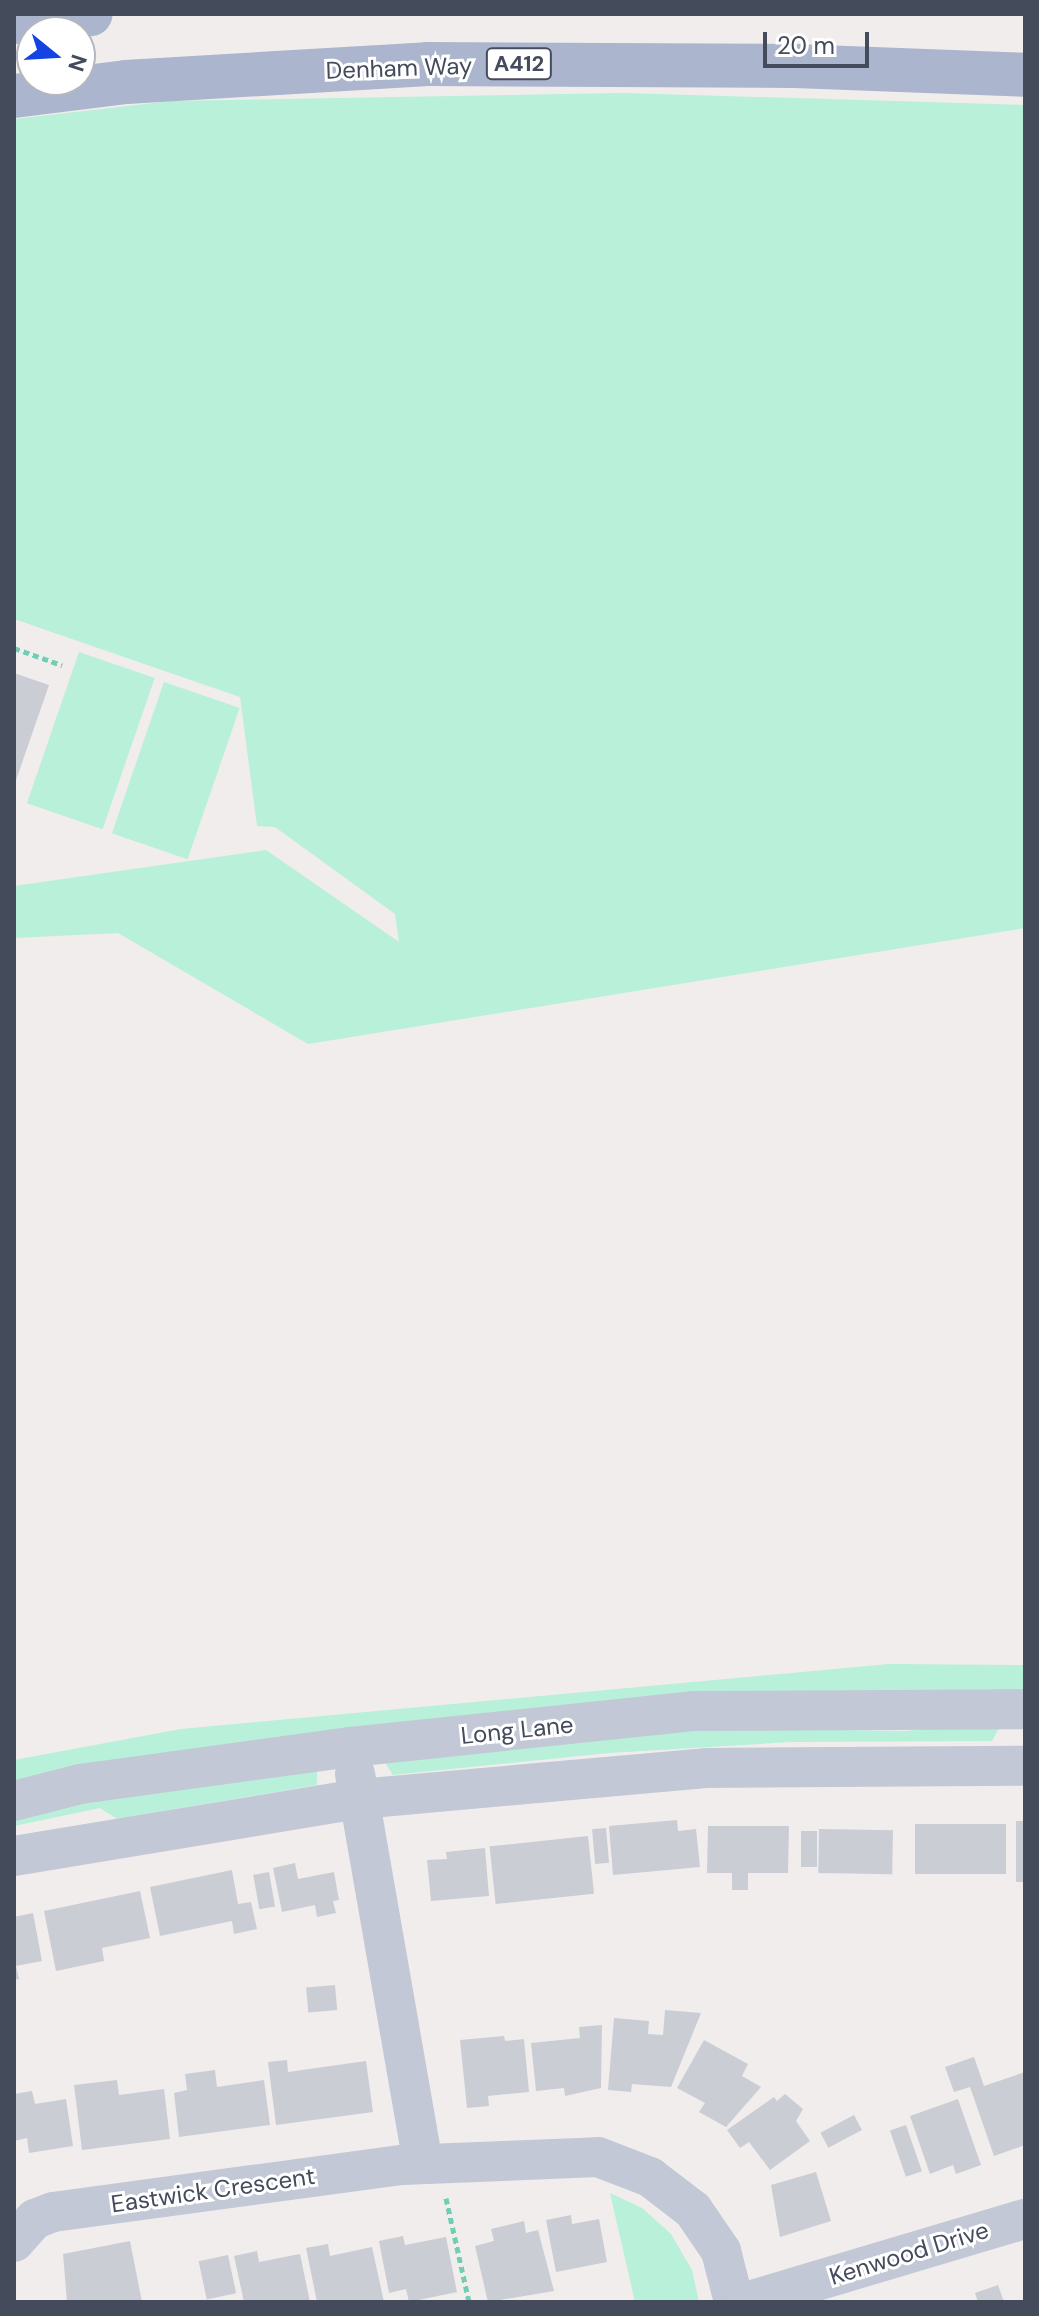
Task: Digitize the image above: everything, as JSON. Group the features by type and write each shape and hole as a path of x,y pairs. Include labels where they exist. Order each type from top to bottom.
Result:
{"main road":[{"path":"14,22 91,14"},
{"name":"Denham Way","path":"14,96 126,82 427,64 795,66 1025,75"}],"street":[{"name":"Long Lane","path":"14,1801 80,1784 351,1747 693,1711 1025,1709"},
{"path":"351,1747 431,2164"},
{"path":"14,1856 359,1799 706,1768 1025,1766"},
{"name":"Eastwick Crescent","path":"14,2242 35,2219 53,2212 431,2164 598,2157 650,2177 710,2231 734,2302"},
{"name":"Kenwood Drive","path":"746,2302 1025,2219"}],"path":[{"path":"14,648 62,665"},
{"path":"431,2164 469,2302"}],"green space":[{"path":"625,93 1025,105 1025,928 308,1044 118,933 14,938 14,886 266,850 399,942 395,914 275,827 257,826 240,697 14,619 14,119 171,101"},
{"path":"79,652 155,678 103,829 27,803"},
{"path":"164,682 240,708 188,859 112,833"},
{"path":"889,1664 1025,1665 1025,1700 14,1791 14,1760 181,1729"},
{"path":"992,1723 999,1728 992,1741 791,1742 609,1753 393,1775 384,1761 658,1727 905,1731"},
{"path":"317,1772 317,1785 117,1819 100,1808 14,1826 14,1810 236,1773"},
{"path":"610,2193 642,2208 671,2234 692,2270 699,2302 635,2302"}],"building":[{"path":"14,673 49,685 14,786"},
{"path":"677,1820 678,1831 696,1829 700,1867 613,1875 609,1826"},
{"path":"1016,1821 1025,1821 1025,1882 1016,1882"},
{"path":"915,1824 1006,1824 1006,1874 915,1874"},
{"path":"708,1826 789,1826 788,1873 748,1873 748,1890 732,1890 732,1873 707,1873"},
{"path":"606,1828 609,1863 595,1864 592,1829"},
{"path":"819,1829 893,1830 892,1874 818,1873"},
{"path":"801,1831 817,1831 817,1867 801,1867"},
{"path":"588,1836 594,1894 496,1904 490,1846"},
{"path":"485,1848 489,1896 431,1901 427,1860 447,1859 446,1852"},
{"path":"295,1863 298,1879 334,1872 339,1900 333,1901 336,1913 317,1917 315,1905 282,1912 273,1868"},
{"path":"232,1870 238,1904 251,1902 257,1929 234,1934 232,1921 160,1936 150,1887"},
{"path":"269,1872 275,1906 259,1909 253,1875"},
{"path":"140,1891 150,1938 102,1948 104,1961 56,1971 44,1911"},
{"path":"33,1913 42,1961 16,1966 19,1979 14,1980 14,1917"},
{"path":"335,1985 337,2010 308,2012 306,1988"},
{"path":"665,2010 701,2013 671,2087 632,2084 631,2092 608,2090 614,2018 649,2021 648,2034 663,2035"},
{"path":"602,2025 601,2088 565,2096 564,2088 536,2091 531,2043 580,2038 579,2027"},
{"path":"504,2036 505,2041 524,2039 529,2092 488,2096 489,2106 467,2108 460,2040"},
{"path":"704,2040 748,2064 742,2076 761,2087 726,2127 699,2112 705,2103 677,2088"},
{"path":"974,2057 984,2086 1025,2072 1025,2145 994,2156 970,2087 954,2092 945,2067"},
{"path":"287,2060 288,2072 366,2061 373,2112 276,2125 268,2062"},
{"path":"215,2070 217,2087 264,2080 270,2125 179,2137 174,2093 187,2090 185,2074"},
{"path":"117,2080 119,2095 164,2089 170,2139 82,2150 74,2085"},
{"path":"32,2091 35,2104 66,2099 73,2146 29,2153 27,2138 14,2141 14,2094"},
{"path":"785,2094 803,2109 796,2121 810,2141 770,2170 749,2142 740,2148 727,2130 774,2097 777,2101"},
{"path":"958,2099 981,2165 956,2174 953,2165 930,2174 910,2116"},
{"path":"854,2115 862,2130 828,2148 820,2133"},
{"path":"906,2125 922,2171 906,2177 890,2131"},
{"path":"816,2172 831,2221 780,2237 771,2185"},
{"path":"571,2215 572,2224 599,2219 607,2262 556,2272 546,2220"},
{"path":"524,2221 526,2233 538,2230 554,2291 488,2302 475,2246 494,2241 491,2229"},
{"path":"403,2236 405,2245 446,2237 457,2292 409,2302 406,2289 389,2293 379,2241"},
{"path":"130,2241 142,2302 67,2302 63,2254"},
{"path":"328,2244 330,2256 372,2247 384,2302 317,2302 306,2248"},
{"path":"257,2251 259,2262 300,2254 310,2302 244,2302 234,2256"},
{"path":"228,2255 236,2293 207,2299 199,2261"},
{"path":"998,2285 1004,2302 978,2302 975,2293"}]}
